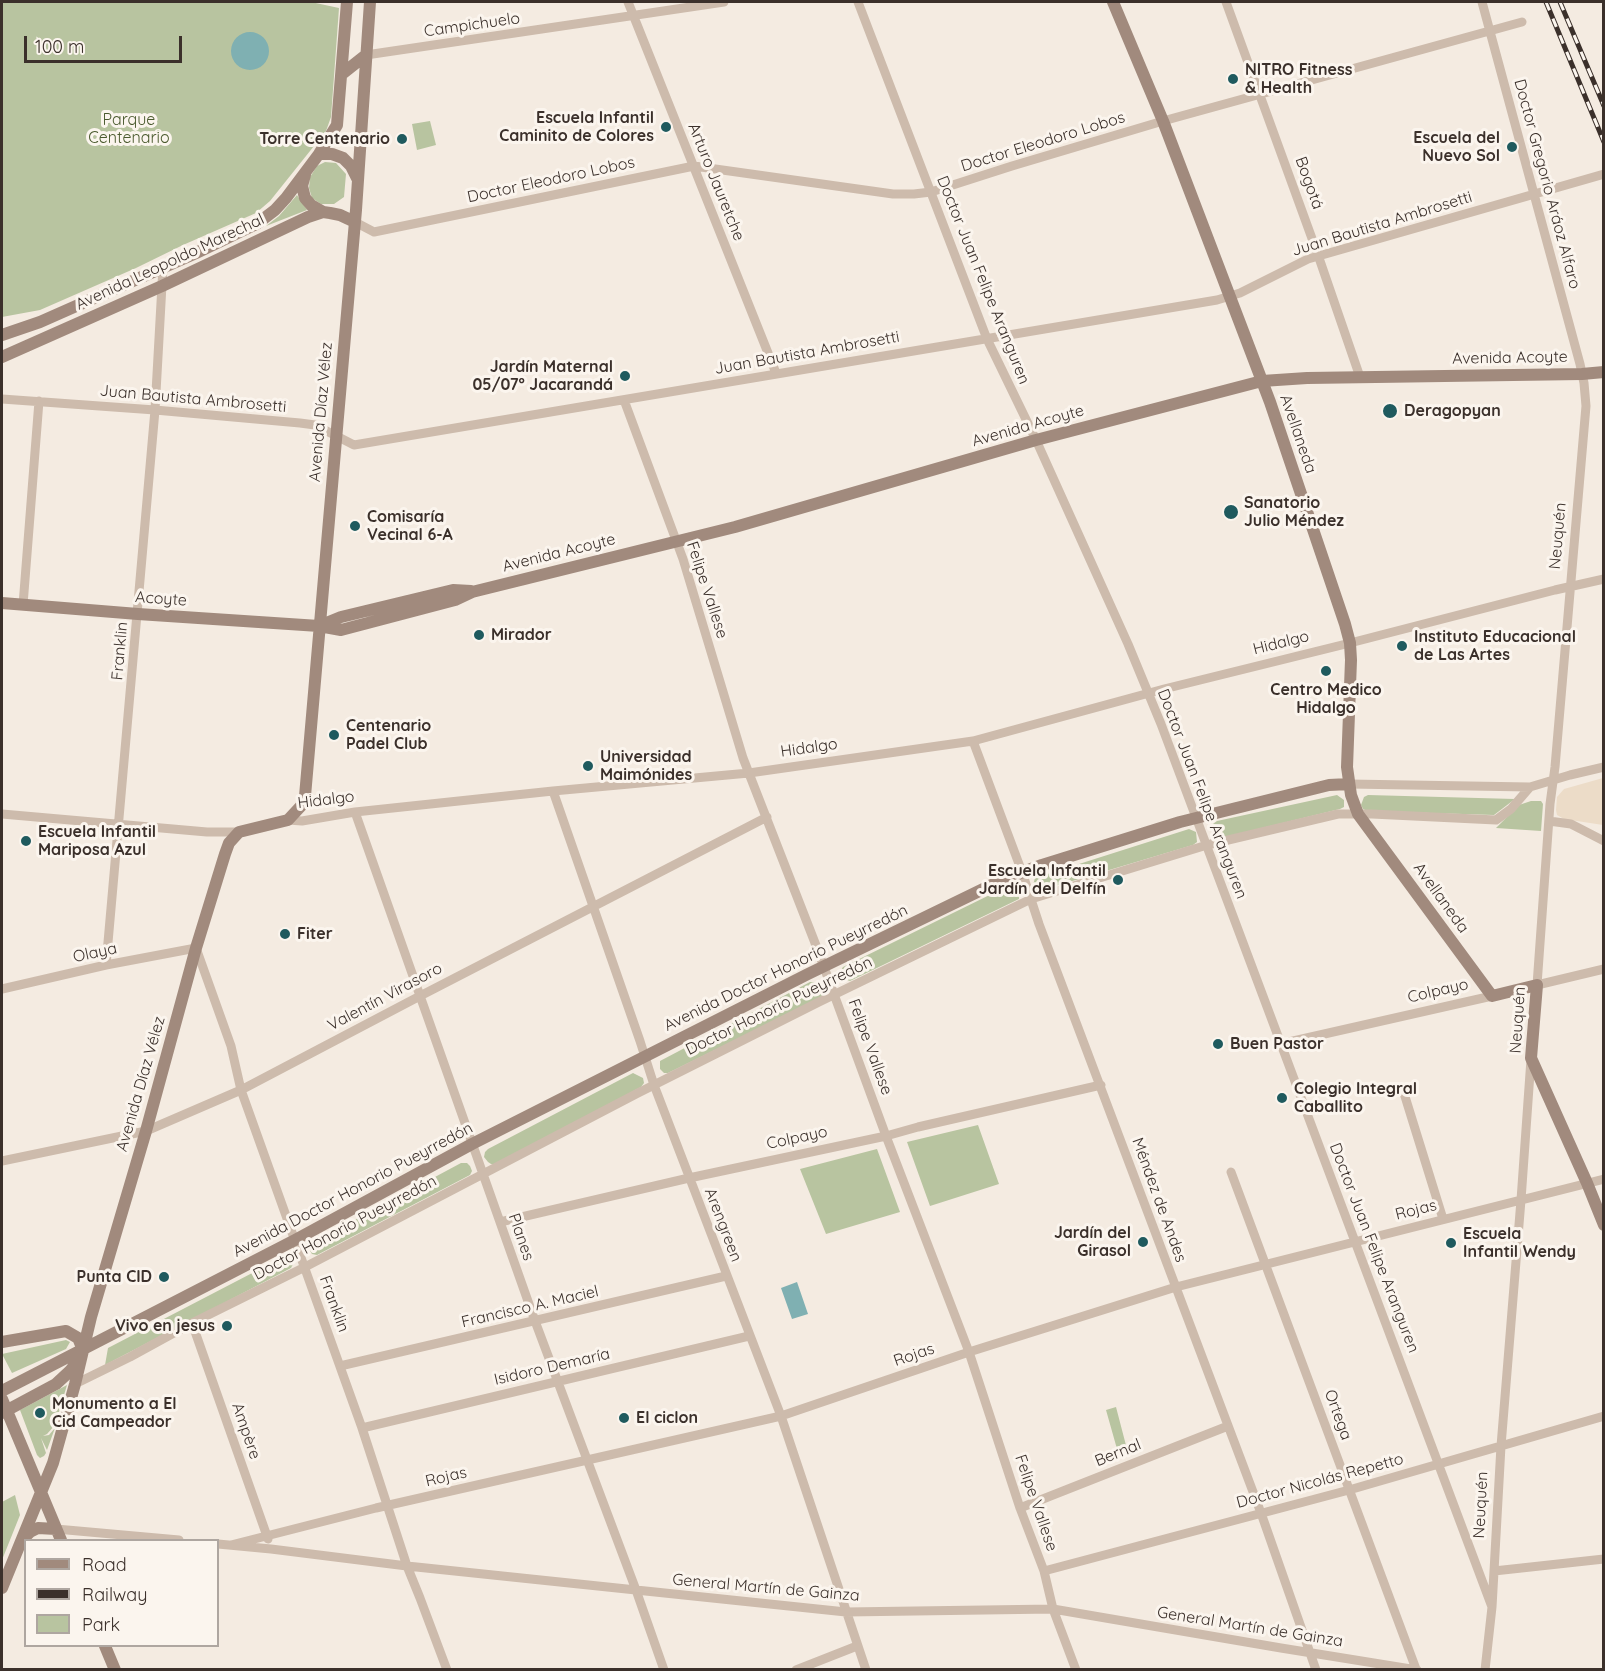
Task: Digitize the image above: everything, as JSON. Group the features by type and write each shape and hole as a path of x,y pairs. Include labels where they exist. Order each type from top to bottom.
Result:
{"main road":[{"path":"319,154 337,125 347,2"},
{"name":"Avenida Díaz Vélez","path":"288,820 301,806 305,796 355,222 370,2"},
{"name":"Avellaneda","path":"1113,2 1163,121 1262,381 1345,624 1350,643 1351,660 1347,767 1351,795 1358,814 1492,996"},
{"path":"342,74 366,55"},
{"path":"319,154 332,154 345,160 353,168 358,179"},
{"name":"Avenida Leopoldo Marechal","path":"2,335 40,322 252,227 286,198 319,154"},
{"path":"308,168 303,182 303,193 309,203 323,213 335,213 355,222"},
{"name":"Avenida Leopoldo Marechal","path":"2,357 162,286 298,221 323,213"},
{"name":"Avenida Acoyte","path":"319,626 341,617 453,590 472,592 764,519 1036,440 1262,381 1604,372"},
{"name":"Acoyte","path":"2,603 319,626"},
{"name":"Avenida Doctor Honorio Pueyrredón","path":"2,1391 295,1240 472,1144 824,966 1022,872 1197,818 1329,785 1349,784"},
{"name":"Hidalgo","path":"239,832 288,820"},
{"name":"Avenida Díaz Vélez","path":"2,1588 53,1463 91,1317 146,1131 196,948 229,843 239,832"},
{"name":"Colpayo","path":"1492,996 1537,985"},
{"name":"Neuquén","path":"1531,1058 1537,985"},
{"path":"1531,1058 1604,1225"},
{"path":"2,1342 66,1331 78,1338 83,1350"},
{"name":"Avenida Doctor Honorio Pueyrredón","path":"3,1407 56,1384 70,1371 83,1350"},
{"path":"3,1407 58,1534"},
{"path":"20,1542 34,1530 42,1528 58,1534"},
{"path":"105,1647 115,1670"}],"street":[{"name":"Arturo Jauretche","path":"628,2 776,374"},
{"name":"Campichuelo","path":"366,55 724,2"},
{"name":"Doctor Juan Felipe Aranguren","path":"858,2 987,339 1036,440 1148,693 1197,818 1492,1607"},
{"name":"Bogotá","path":"1226,2 1360,377"},
{"name":"Doctor Gregorio Aráoz Alfaro","path":"1482,2 1582,374"},
{"name":"Doctor Eleodoro Lobos","path":"355,222 374,232 694,166 893,194 930,192 1163,121 1522,22"},
{"name":"Juan Bautista Ambrosetti","path":"2,399 300,423 315,425 354,445 1217,300 1230,297 1298,262 1318,255 1604,174"},
{"name":"Franklin","path":"106,965 156,410 163,267"},
{"name":"Neuquén","path":"1537,985 1552,780 1586,406 1582,374"},
{"name":"Felipe Vallese","path":"624,400 676,541 743,758 969,1352 1020,1508 1044,1571 1053,1609 1076,1670"},
{"path":"23,605 39,401"},
{"name":"Hidalgo","path":"288,820 302,821 356,812 749,773 973,741 1148,693 1604,579"},
{"name":"Méndez de Andes","path":"973,741 1039,924 1261,1513 1317,1670"},
{"name":"Avenida Doctor Honorio Pueyrredón","path":"1349,784 1530,787 1604,767"},
{"name":"Doctor Honorio Pueyrredón","path":"75,1384 654,1085 1031,899 1207,845 1338,814 1496,820 1511,808 1530,787"},
{"name":"Arengreen","path":"553,791 654,1085 780,1416 866,1670"},
{"name":"Planes","path":"356,812 535,1321 588,1459 664,1670"},
{"name":"Hidalgo","path":"2,814 207,832 239,832"},
{"name":"Valentín Virasoro","path":"2,1161 146,1131 241,1090 767,817"},
{"path":"1549,821 1571,824 1604,841"},
{"name":"Franklin","path":"196,948 231,1046 241,1090 362,1428 407,1566 447,1670"},
{"name":"Olaya","path":"2,989 106,965 196,948"},
{"name":"Colpayo","path":"1537,985 1604,969"},
{"name":"Colpayo","path":"1280,1044 1492,996"},
{"name":"Neuquén","path":"1485,1670 1492,1607 1501,1446 1531,1058"},
{"name":"Colpayo","path":"500,1222 689,1178 886,1136 1101,1085"},
{"path":"1403,1090 1443,1219"},
{"name":"Ortega","path":"1231,1172 1417,1669"},
{"name":"Rojas","path":"231,1545 588,1459 780,1416 969,1352 1176,1287 1604,1179"},
{"name":"Francisco A. Maciel","path":"340,1366 726,1276"},
{"name":"Ampère","path":"192,1323 271,1549"},
{"name":"Isidoro Demaría","path":"362,1428 749,1336"},
{"name":"Doctor Nicolás Repetto","path":"1044,1571 1349,1490 1604,1416"},
{"name":"Bernal","path":"1020,1508 1228,1426"},
{"path":"58,1534 159,1539"},
{"name":"General Martín de Gainza","path":"219,1544 846,1612 1053,1609 1417,1669"},
{"path":"1494,1571 1604,1559"},
{"path":"796,1670 857,1646"},
{"path":"1317,1670 1329,1656"}],"green space":[{"name":"Parque Centenario","path":"2,2 311,2 339,8 331,117 326,131 270,201 256,213 40,310 2,317"},
{"path":"430,121 436,145 417,150 412,124"},
{"path":"325,162 336,163 346,174 344,197 334,204 321,204 312,198 309,188 310,177 317,166"},
{"path":"297,195 307,210 266,226 279,216"},
{"path":"1337,795 1344,800 1344,807 1340,809 1221,838 1215,837 1213,832 1213,824 1217,821"},
{"path":"1368,795 1515,799 1494,815 1367,811 1361,805 1364,797"},
{"path":"1541,801 1543,804 1541,831 1496,828 1519,805"},
{"path":"1189,829 1196,832 1197,842 1193,845 1039,891 1035,890 1033,885 1035,878"},
{"path":"1010,885 1015,886 1019,899 850,981 841,978 843,967"},
{"path":"810,982 823,985 823,994 819,999 668,1073 660,1069 660,1061"},
{"path":"633,1073 643,1078 644,1083 641,1087 496,1164 491,1164 484,1157 488,1149"},
{"path":"978,1125 999,1184 930,1206 907,1142"},
{"path":"877,1149 900,1212 826,1234 800,1169"},
{"path":"461,1163 467,1163 470,1166 472,1171 470,1175 317,1255 310,1251 310,1244"},
{"path":"283,1257 292,1259 291,1268 105,1365 108,1348"},
{"path":"66,1340 70,1342 66,1349 12,1373 2,1354"},
{"path":"67,1385 55,1425 43,1436 49,1435 55,1428 47,1450 41,1438 46,1453 40,1458 20,1410"},
{"path":"1116,1407 1128,1453 1119,1456 1106,1410"},
{"path":"15,1495 20,1515 2,1560 2,1502"}],"shaded area":[{"path":"1603,778 1603,825 1564,819 1557,815 1557,797 1564,789"}],"water":[{"path":"250,32 264,37 269,51 264,65 250,70 236,65 231,51 236,37"},
{"path":"797,1282 808,1314 792,1319 781,1288"}],"railway":[{"path":"1546,2 1604,142"},
{"path":"1560,2 1604,106"}],"place":[{"name":"NITRO Fitness & Health","path":"1233,79"},
{"name":"Escuela Infantil Caminito de Colores","path":"666,127"},
{"name":"Torre Centenario","path":"402,139"},
{"name":"Escuela del Nuevo Sol","path":"1512,147"},
{"name":"Jardín Maternal 05/07° Jacarandá","path":"625,376"},
{"name":"Deragopyan","path":"1390,411"},
{"name":"Sanatorio Julio Méndez","path":"1231,512"},
{"name":"Comisaría Vecinal 6-A","path":"355,526"},
{"name":"Mirador","path":"479,635"},
{"name":"Instituto Educacional de Las Artes","path":"1402,646"},
{"name":"Centro Medico Hidalgo","path":"1326,671"},
{"name":"Centenario Padel Club","path":"334,735"},
{"name":"Universidad Maimónides","path":"588,766"},
{"name":"Escuela Infantil Mariposa Azul","path":"26,841"},
{"name":"Escuela Infantil Jardín del Delfín","path":"1118,880"},
{"name":"Fiter","path":"285,934"},
{"name":"Buen Pastor","path":"1218,1044"},
{"name":"Colegio Integral Caballito","path":"1282,1098"},
{"name":"Jardín del Girasol","path":"1143,1242"},
{"name":"Escuela Infantil Wendy","path":"1451,1243"},
{"name":"Punta CID","path":"164,1277"},
{"name":"Vivo en jesus","path":"227,1326"},
{"name":"Monumento a El Cid Campeador","path":"40,1413"},
{"name":"El ciclon","path":"624,1418"}]}
